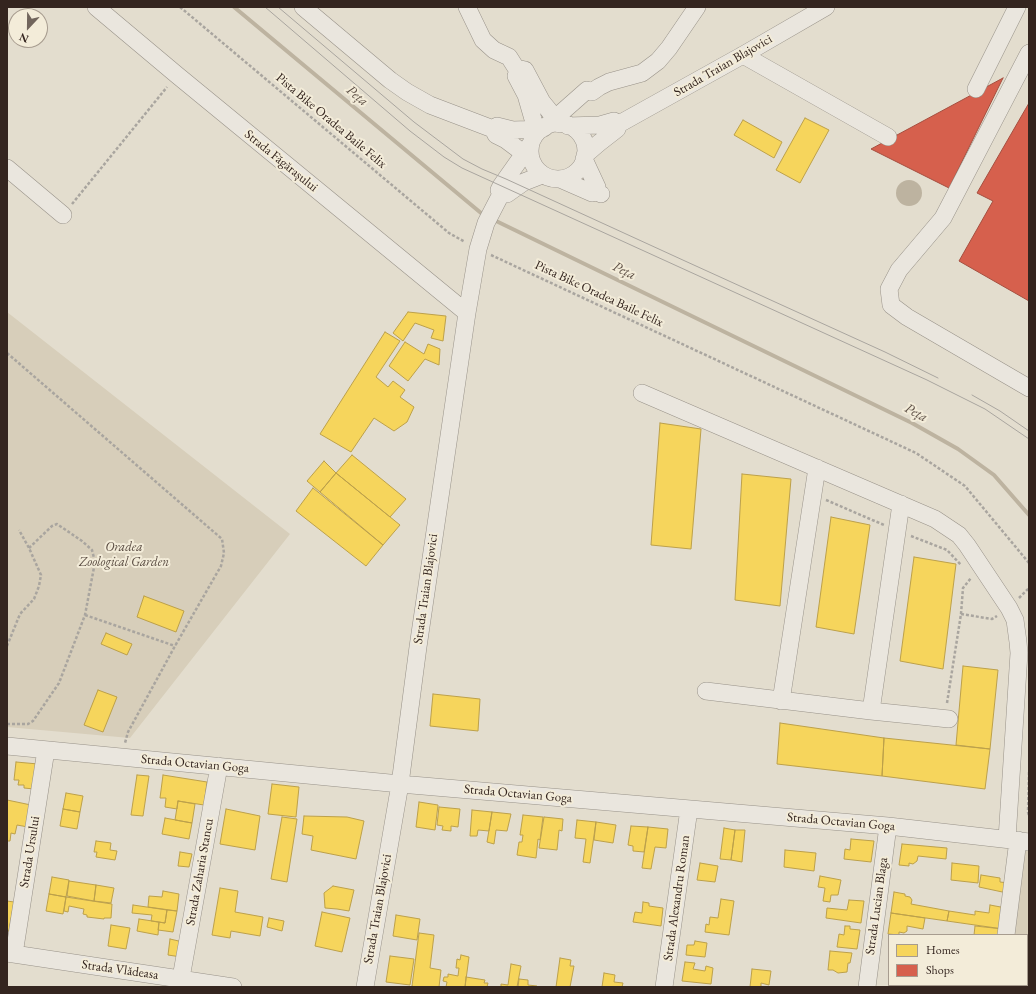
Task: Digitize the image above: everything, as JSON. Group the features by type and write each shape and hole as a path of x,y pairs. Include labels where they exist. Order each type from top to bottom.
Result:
{"street":[{"name":"Strada Făgărașului","path":"96,7 467,313"},
{"path":"303,7 390,80 407,92 430,105 493,129 496,134 506,140 554,137 584,108 591,97 592,92 609,82 642,74 658,61 669,48 697,7"},
{"path":"467,7 488,46 509,57 516,68 515,74 526,95 578,170 573,175 560,179"},
{"name":"Strada Traian Blajovici","path":"554,137 599,142 617,129 619,124 744,55 826,7"},
{"path":"976,89 1017,7"},
{"path":"1029,53 942,218 899,270 889,289 891,304 907,317 1029,388"},
{"path":"744,55 888,137"},
{"path":"493,129 497,126 554,137 597,187 599,193 592,193 560,179 542,175 535,167 554,137 587,90 592,92"},
{"name":"Strada Traian Blajovici","path":"365,987 400,784 418,647 467,313 478,249 486,223 499,196 501,186 554,137 614,121 619,124"},
{"path":"7,168 63,215"},
{"path":"499,196 507,194 524,182 542,175"},
{"path":"642,393 935,519 959,535 967,544 1009,608 1015,620 1018,648 1018,840 1006,934"},
{"path":"781,701 817,468"},
{"path":"870,711 901,504"},
{"path":"706,691 781,701 947,719"},
{"name":"Strada Octavian Goga","path":"7,746 400,784 888,826 1018,840"},
{"name":"Strada Ursului","path":"11,954 46,750"},
{"name":"Strada Zaharia Stancu","path":"181,978 219,766"},
{"name":"Strada Alexandru Roman","path":"664,987 689,809"},
{"name":"Strada Lucian Blaga","path":"867,987 888,826"},
{"name":"Strada Vlădeasa","path":"11,954 181,978 233,987"}],"path":[{"name":"Pista Bike Oradea Baile Felix","path":"180,7 449,233 478,249 916,453 965,486 1029,563"},
{"path":"63,215 177,75"},
{"path":"7,353 222,539 224,553 221,566 128,732 122,757"},
{"path":"7,724 28,724 33,721 59,683 85,615 95,562 92,550 82,541 57,524 52,526 29,548"},
{"path":"7,646 20,614 34,599 41,575 19,530"},
{"path":"947,719 963,588 981,566"},
{"path":"85,615 175,646"},
{"path":"1029,772 1029,816"}],"green space":[{"name":"Oradea Zoological Garden","path":"7,312 290,534 130,738 7,727"},
{"path":"1018,840 1029,842 1029,987 1000,987 1028,986 1028,934 1006,934"}],"shaded area":[{"path":"909,180 918,184 922,193 918,202 909,206 900,202 896,193 900,184"}],"building: Homes":[{"path":"805,118 829,130 800,183 776,170"},
{"path":"743,120 782,142 774,158 734,135"},
{"path":"408,312 446,316 443,341 431,338 434,330 415,323 403,341 393,333"},
{"path":"385,332 400,341 376,377 388,387 393,381 405,390 400,397 414,407 407,422 394,431 374,418 351,452 320,434"},
{"path":"405,342 424,354 428,344 440,349 439,365 425,359 408,381 389,366"},
{"path":"660,423 701,429 691,549 651,545"},
{"path":"352,455 406,499 390,517 336,473"},
{"path":"324,461 336,473 320,492 307,481"},
{"path":"336,473 400,525 383,545 320,492"},
{"path":"742,474 791,479 780,606 735,600"},
{"path":"313,488 383,545 366,566 296,511"},
{"path":"831,517 870,525 854,634 816,627"},
{"path":"914,557 956,564 943,669 900,661"},
{"path":"144,596 184,611 176,632 137,617"},
{"path":"106,633 132,644 127,655 101,644"},
{"path":"963,666 998,670 990,749 956,745"},
{"path":"98,690 117,697 103,732 84,725"},
{"path":"433,694 480,699 478,731 430,726"},
{"path":"780,723 884,738 882,776 777,764"},
{"path":"884,738 990,749 985,789 882,776"},
{"path":"16,762 38,764 34,789 24,788 24,785 18,785 19,780 14,780"},
{"path":"137,775 149,776 143,816 131,815"},
{"path":"163,775 207,782 204,805 178,801 177,809 165,807 166,798 160,798"},
{"path":"272,784 299,787 296,817 268,814"},
{"path":"66,793 83,796 80,812 63,809"},
{"path":"7,800 31,805 28,827 17,825 15,834 11,833 10,841 7,841"},
{"path":"178,801 195,804 192,823 175,820"},
{"path":"419,802 438,805 435,830 416,827"},
{"path":"439,807 460,809 458,827 451,826 451,831 442,830 443,826 437,825"},
{"path":"63,809 80,812 77,829 60,826"},
{"path":"226,809 260,816 255,850 220,844"},
{"path":"472,810 492,812 489,831 478,830 477,836 470,836"},
{"path":"492,812 511,814 507,831 496,830 494,844 487,842"},
{"path":"523,815 543,817 540,840 538,839 536,858 517,855 519,842 522,842 523,835 520,835"},
{"path":"304,816 347,817 364,821 356,859 311,850 313,836 302,834"},
{"path":"282,817 297,819 287,882 271,879"},
{"path":"544,817 563,819 562,831 559,830 557,850 539,848"},
{"path":"165,818 192,823 189,839 162,834"},
{"path":"577,820 596,822 590,863 583,862 586,839 575,838"},
{"path":"596,822 616,825 613,843 594,840"},
{"path":"631,826 648,827 644,852 633,851 633,846 628,845"},
{"path":"648,827 668,829 666,848 655,847 651,869 642,868"},
{"path":"724,828 735,830 731,860 720,859"},
{"path":"735,830 745,830 742,862 731,860"},
{"path":"851,839 874,841 871,862 844,859 845,849 850,850"},
{"path":"96,841 111,843 110,850 117,851 115,860 96,857 97,852 94,852"},
{"path":"902,844 947,848 946,859 918,856 917,861 913,864 909,863 909,866 899,865"},
{"path":"785,850 816,853 814,871 784,867"},
{"path":"180,852 192,854 189,867 178,866"},
{"path":"700,863 718,866 715,882 697,880"},
{"path":"952,863 979,866 978,883 951,880"},
{"path":"981,875 1000,878 1000,882 1009,883 1007,893 979,887"},
{"path":"820,876 841,880 838,895 831,895 830,902 823,901 825,888 818,887"},
{"path":"52,877 69,880 66,897 49,894"},
{"path":"69,881 96,885 94,901 67,896"},
{"path":"96,885 114,888 111,903 94,901"},
{"path":"333,886 354,890 349,911 325,908 324,893"},
{"path":"220,888 238,891 235,912 263,917 260,936 231,931 230,938 212,935"},
{"path":"163,891 179,894 177,911 148,907 149,896 162,897"},
{"path":"894,892 905,894 905,896 910,897 912,900 911,904 949,911 947,921 891,913"},
{"path":"49,894 66,897 63,914 46,911"},
{"path":"66,897 112,904 111,918 104,919 87,917 87,915 83,914 84,909 69,906 68,912 64,911"},
{"path":"721,899 734,901 729,935 705,932 706,924 709,925 710,917 718,918"},
{"path":"849,900 864,901 861,923 826,918 827,908 847,910"},
{"path":"7,901 14,902 9,931 7,931"},
{"path":"643,902 649,903 649,906 663,908 661,926 633,922 635,912 642,913"},
{"path":"133,905 167,910 165,923 151,921 152,915 132,913"},
{"path":"990,905 1006,908 1003,929 947,921 949,911 975,915 975,911 989,913"},
{"path":"167,910 177,911 173,932 158,930 159,922 165,923"},
{"path":"322,912 350,918 342,952 315,946"},
{"path":"891,913 925,918 923,929 907,926 907,931 904,933 899,932 899,934 888,934"},
{"path":"396,915 420,919 417,940 393,936"},
{"path":"269,918 284,921 282,931 267,927"},
{"path":"139,919 159,922 158,935 137,931"},
{"path":"111,925 130,928 126,949 108,946"},
{"path":"845,926 850,926 850,929 860,930 857,949 837,947 839,934 844,935"},
{"path":"975,926 1003,929 1002,934 974,934"},
{"path":"419,933 434,935 430,968 441,970 439,987 412,986"},
{"path":"170,939 183,942 181,957 168,955"},
{"path":"695,941 707,943 705,957 686,955 687,945 694,945"},
{"path":"830,951 852,953 850,963 848,963 847,972 838,973 833,970 828,970"},
{"path":"461,955 469,957 465,987 446,987 447,982 443,981 444,977 448,977 448,974 458,976 459,968 456,968 457,959 460,960"},
{"path":"390,956 414,959 410,985 386,982"},
{"path":"560,958 571,960 570,966 574,966 570,987 556,987"},
{"path":"685,962 695,963 693,969 705,971 706,966 713,968 711,984 682,981"},
{"path":"511,964 521,966 517,987 501,987 501,984 508,985"},
{"path":"752,969 771,971 769,985 761,983 761,987 750,987"},
{"path":"604,973 615,975 614,982 623,983 622,987 602,987"},
{"path":"466,977 485,980 484,983 488,983 487,987 465,987"},
{"path":"519,979 528,980 528,985 537,987 518,987"},
{"path":"978,986 994,986 994,987"}],"building: Shops":[{"path":"1003,78 949,188 871,149"},
{"path":"1029,103 1029,301 959,261 993,201 977,193"}],"waterway":[{"name":"Peța","path":"234,7 486,216"},
{"name":"Peța","path":"492,219 912,423 958,449 994,475 1029,515"}],"tram line":[{"path":"265,7 410,131 444,157 462,168 927,380 985,409 1029,439"},
{"path":"278,7 414,122 463,159 885,352 938,378"},
{"path":"972,395 1000,411 1029,431"}]}
